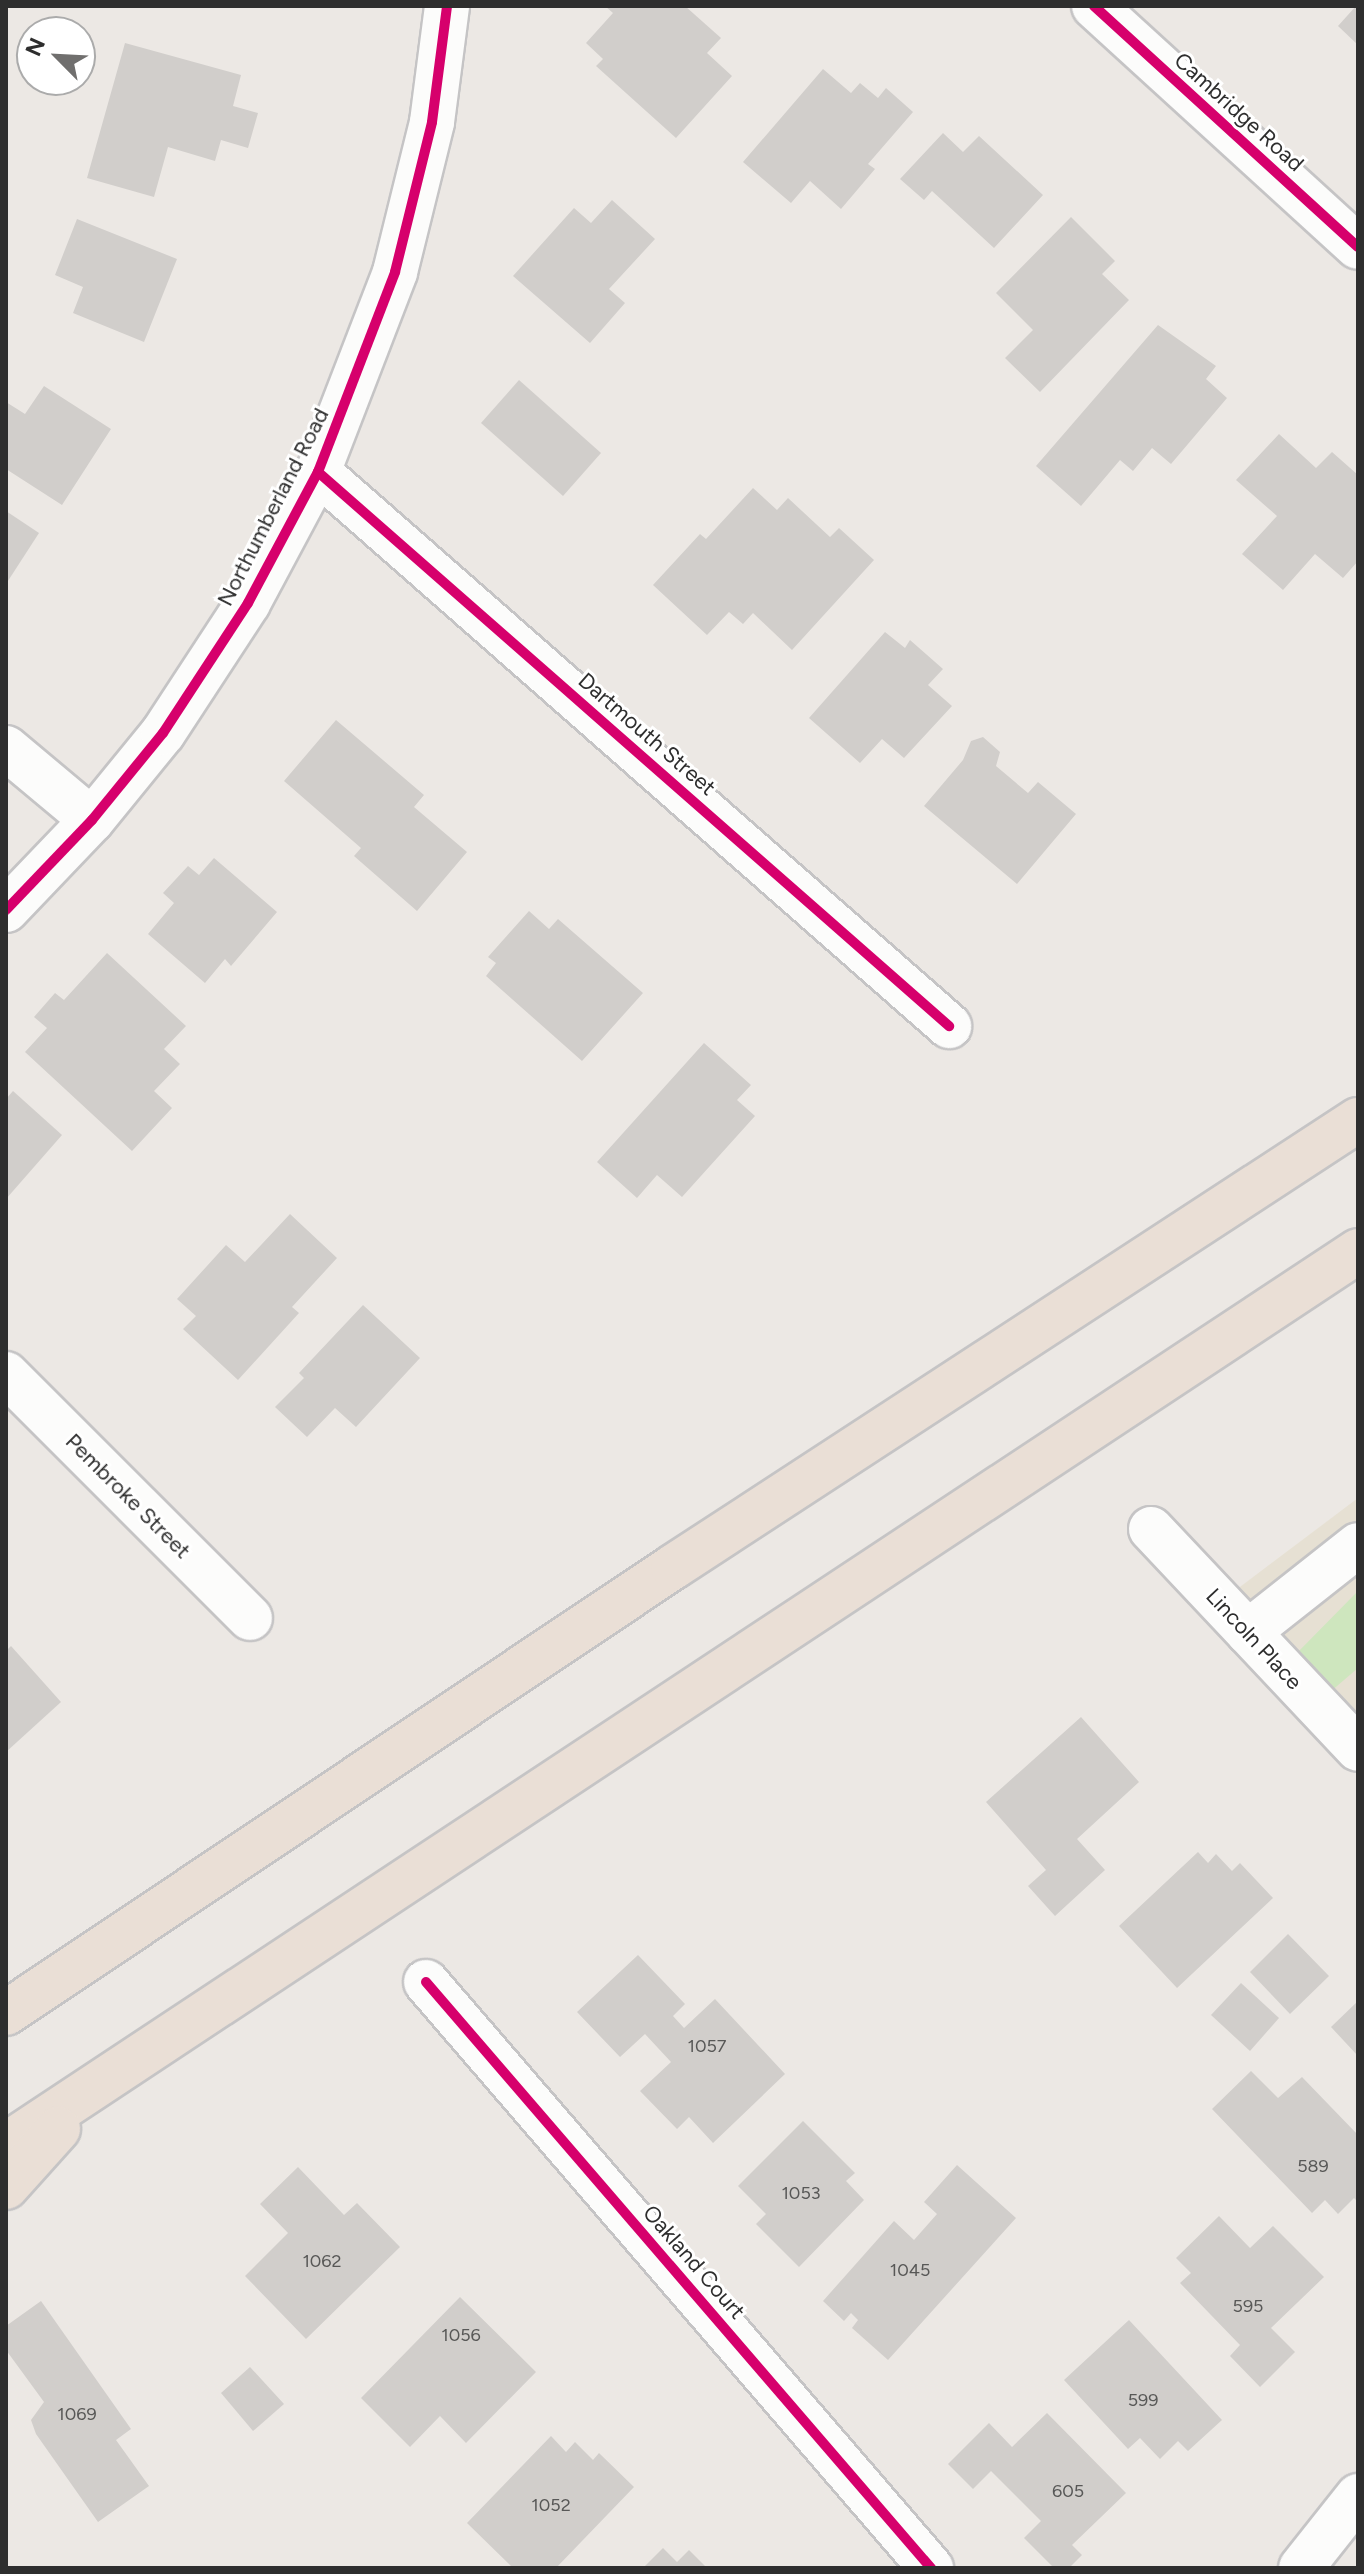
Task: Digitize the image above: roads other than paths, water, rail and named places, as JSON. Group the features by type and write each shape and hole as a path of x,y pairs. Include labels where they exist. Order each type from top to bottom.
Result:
{"highway":[{"path":"6,2013 659,1575 1358,1120"},
{"path":"6,2145 1358,1251"},
{"path":"6,2187 96,2085"}],"street":[{"name":"Northumberland Road","path":"6,910 92,820 163,733 248,603 318,472 395,272 432,122 447,6"},
{"name":"Cambridge Road","path":"1094,6 1358,247"},
{"name":"Dartmouth Street","path":"318,472 949,1026"},
{"path":"6,748 92,820"},
{"name":"Pembroke Street","path":"6,1374 250,1618"},
{"name":"Lincoln Place","path":"1151,1529 1355,1739"},
{"path":"1248,1632 1358,1545"},
{"name":"Oakland Court","path":"426,1982 931,2568"},
{"path":"1301,2568 1358,2496"}]}
